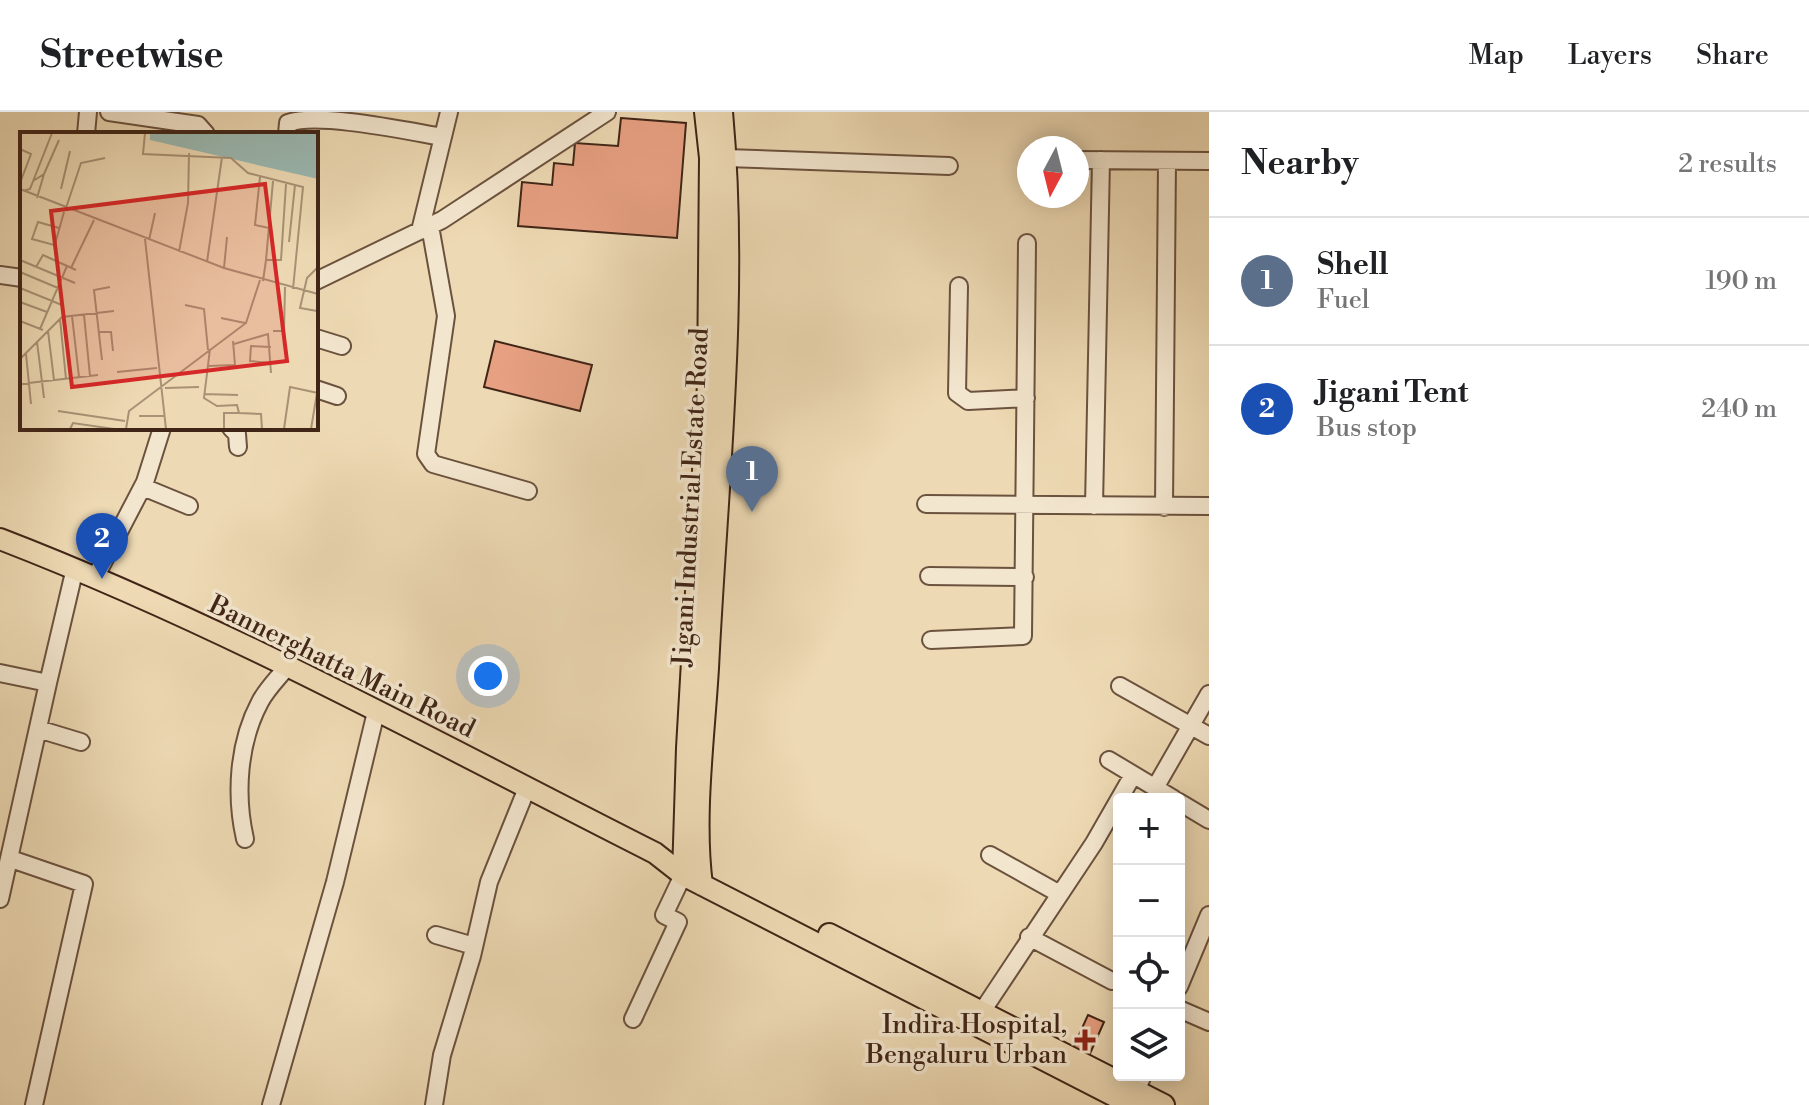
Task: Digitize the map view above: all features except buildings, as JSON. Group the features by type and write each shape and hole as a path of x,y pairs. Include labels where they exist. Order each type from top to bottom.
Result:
{"main road":[{"name":"Jigani Industrial Estate Road","path":"692,872 708,384 710,158 705,112"},
{"name":"Jigani Industrial Estate Road","path":"692,872 725,381 726,158 722,112"},
{"name":"Bannerghatta Main Road","path":"0,539 96,576 287,667 1132,1095 1164,1105"}],"street":[{"path":"86,132 88,112"},
{"path":"109,112 198,125 204,132"},
{"path":"449,112 425,228 446,316 426,454 433,464 528,491"},
{"path":"318,280 425,228 607,112"},
{"path":"288,123 326,118 443,137"},
{"path":"726,158 949,166"},
{"path":"1089,160 1209,161"},
{"path":"1094,506 1101,160"},
{"path":"1164,507 1167,161"},
{"path":"931,640 1021,638 1025,577 1027,243"},
{"path":"0,275 20,278"},
{"path":"959,286 957,393 968,401 1026,398"},
{"path":"318,339 342,346"},
{"path":"318,390 337,396"},
{"path":"96,576 143,487 161,430"},
{"path":"233,430 237,434 238,447"},
{"path":"143,487 189,506"},
{"path":"926,504 1209,506"},
{"path":"0,899 75,568"},
{"path":"929,576 1025,577"},
{"path":"245,839 238,794 243,756 260,702 287,667"},
{"path":"0,673 48,683"},
{"path":"1120,686 1209,736"},
{"path":"1155,788 1209,694"},
{"path":"271,1105 335,882 376,712"},
{"path":"38,729 81,742"},
{"path":"1109,760 1164,793"},
{"path":"979,1017 1058,893 1094,843 1133,775"},
{"path":"434,1105 442,1055 489,882 527,788"},
{"path":"1185,805 1209,820"},
{"path":"990,855 1058,893"},
{"path":"11,859 84,884 34,1105"},
{"path":"633,1019 678,922 664,915 692,872"},
{"path":"1185,973 1209,915"},
{"path":"436,935 474,946"},
{"path":"1029,937 1112,981"},
{"path":"1185,1012 1209,1022"}],"place":[{"name":"Shell","path":"752,512"},
{"name":"Jigani Tent","path":"102,579"},
{"name":"Indira Hospital, Bengaluru Urban","path":"1085,1040"}]}
